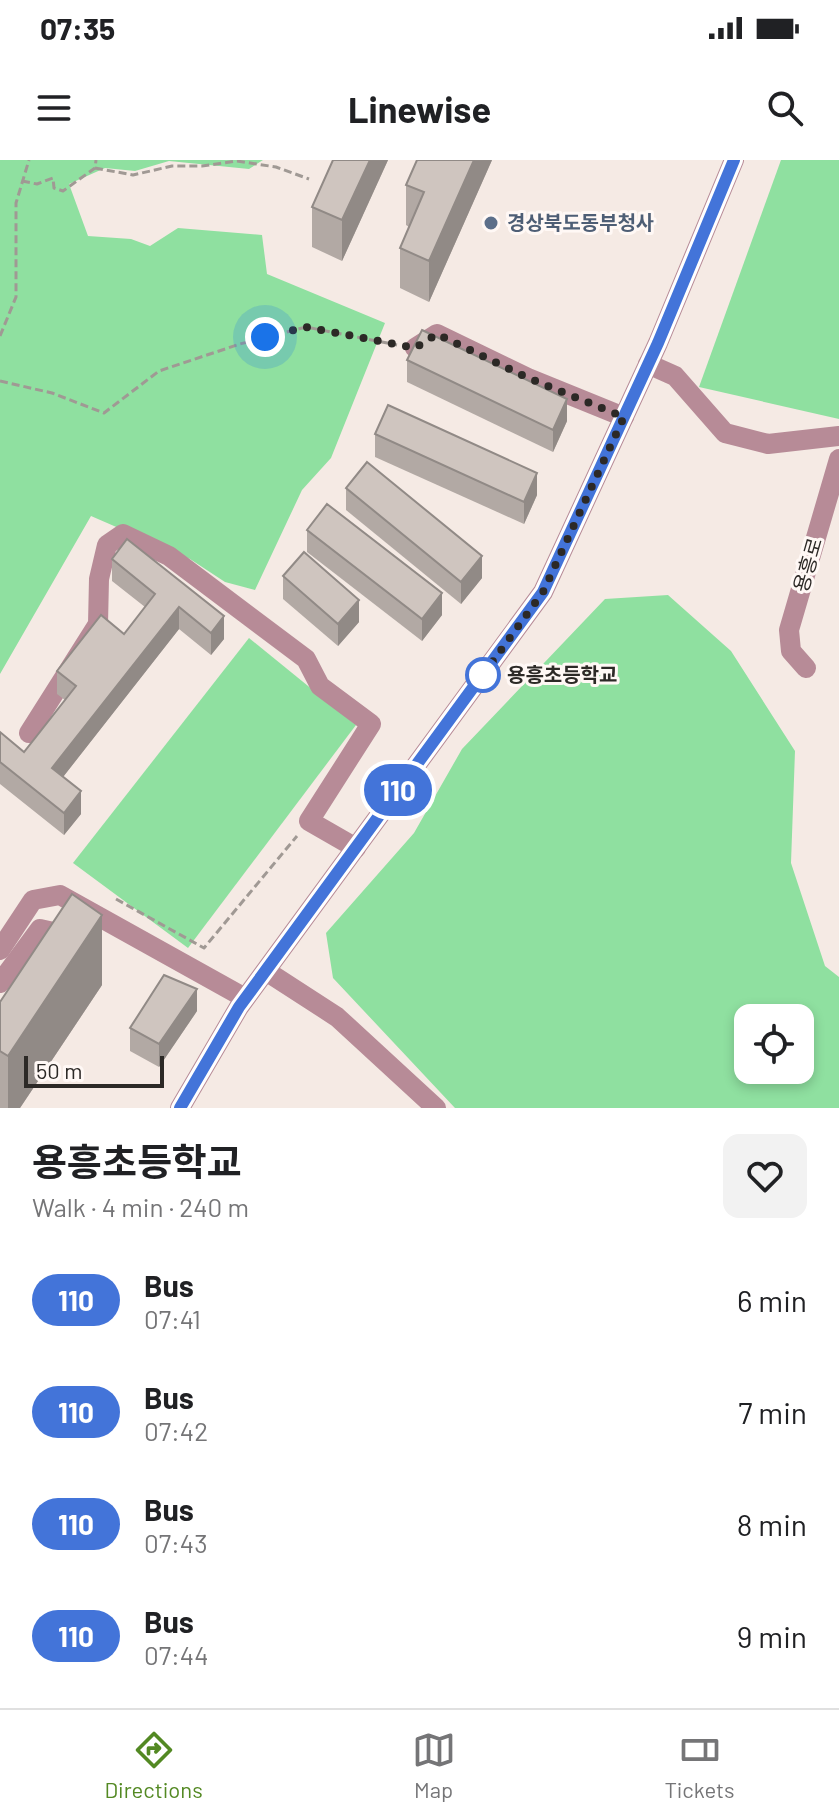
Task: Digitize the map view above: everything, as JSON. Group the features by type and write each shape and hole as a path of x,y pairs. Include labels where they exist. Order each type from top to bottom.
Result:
{"street":[{"path":"180,1108 245,998 543,592 648,364 734,160"},
{"path":"415,348 437,334 541,384 624,417"},
{"path":"648,364 675,376 725,433 768,444 839,436"},
{"name":"용흥로","path":"806,668 791,651 789,630 839,459"},
{"path":"29,733 98,624 99,579 107,545 123,534 169,556 306,659 320,686 371,724 309,821 356,848"},
{"path":"0,950 33,900 60,895 245,998"},
{"path":"0,983 40,929 87,939"},
{"path":"266,971 337,1017 436,1108"}],"path":[{"path":"0,336 16,297 16,203 29,160"},
{"path":"95,168 96,160"},
{"path":"21,180 37,184 53,178 54,188 63,191 95,168 133,175 172,166 237,161 276,167 309,179"},
{"path":"0,381 52,393 104,413 159,371 240,344 306,327 415,348"},
{"path":"116,899 204,948 309,821"}],"green space":[{"path":"0,160 263,160 249,169 169,161 135,171 105,168 69,184 88,236 131,239 150,246 178,228 262,235 267,274 385,323 331,458 302,490 255,590 225,582 190,559 91,516 0,674"},
{"path":"781,160 839,160 839,419 699,387"},
{"path":"668,595 731,651 795,751 791,863 825,966 839,977 839,1108 455,1108 333,978 326,933 414,833 462,749 605,599"},
{"path":"249,638 356,725 188,948 73,863"}],"building":[{"path":"333,160 370,160 342,220 312,207"},
{"path":"417,160 474,160 429,261 400,248 424,192 406,185"},
{"path":"422,330 567,399 553,430 407,360"},
{"path":"388,405 537,473 524,502 375,434"},
{"path":"367,462 482,556 461,582 346,488"},
{"path":"327,504 442,593 422,619 307,530"},
{"path":"127,539 224,616 211,633 179,607 52,768 81,791 64,813 0,762 0,732 24,752 76,686 57,671 101,615 124,634 155,594 112,559"},
{"path":"304,552 359,600 338,624 283,576"},
{"path":"72,894 102,915 8,1056 0,1051 0,1002"},
{"path":"164,975 197,989 159,1044 130,1028"}],"bus line":[{"name":"110","path":"180,1108 239,1007 543,592 658,343 734,160"}],"place":[{"name":"경상북도동부청사","path":"491,223"},
{"name":"용흥초등학교","path":"483,675"}],"route":[{"path":"265,337 306,327 415,348 437,334 528,378 624,417 543,592 483,675"}]}
